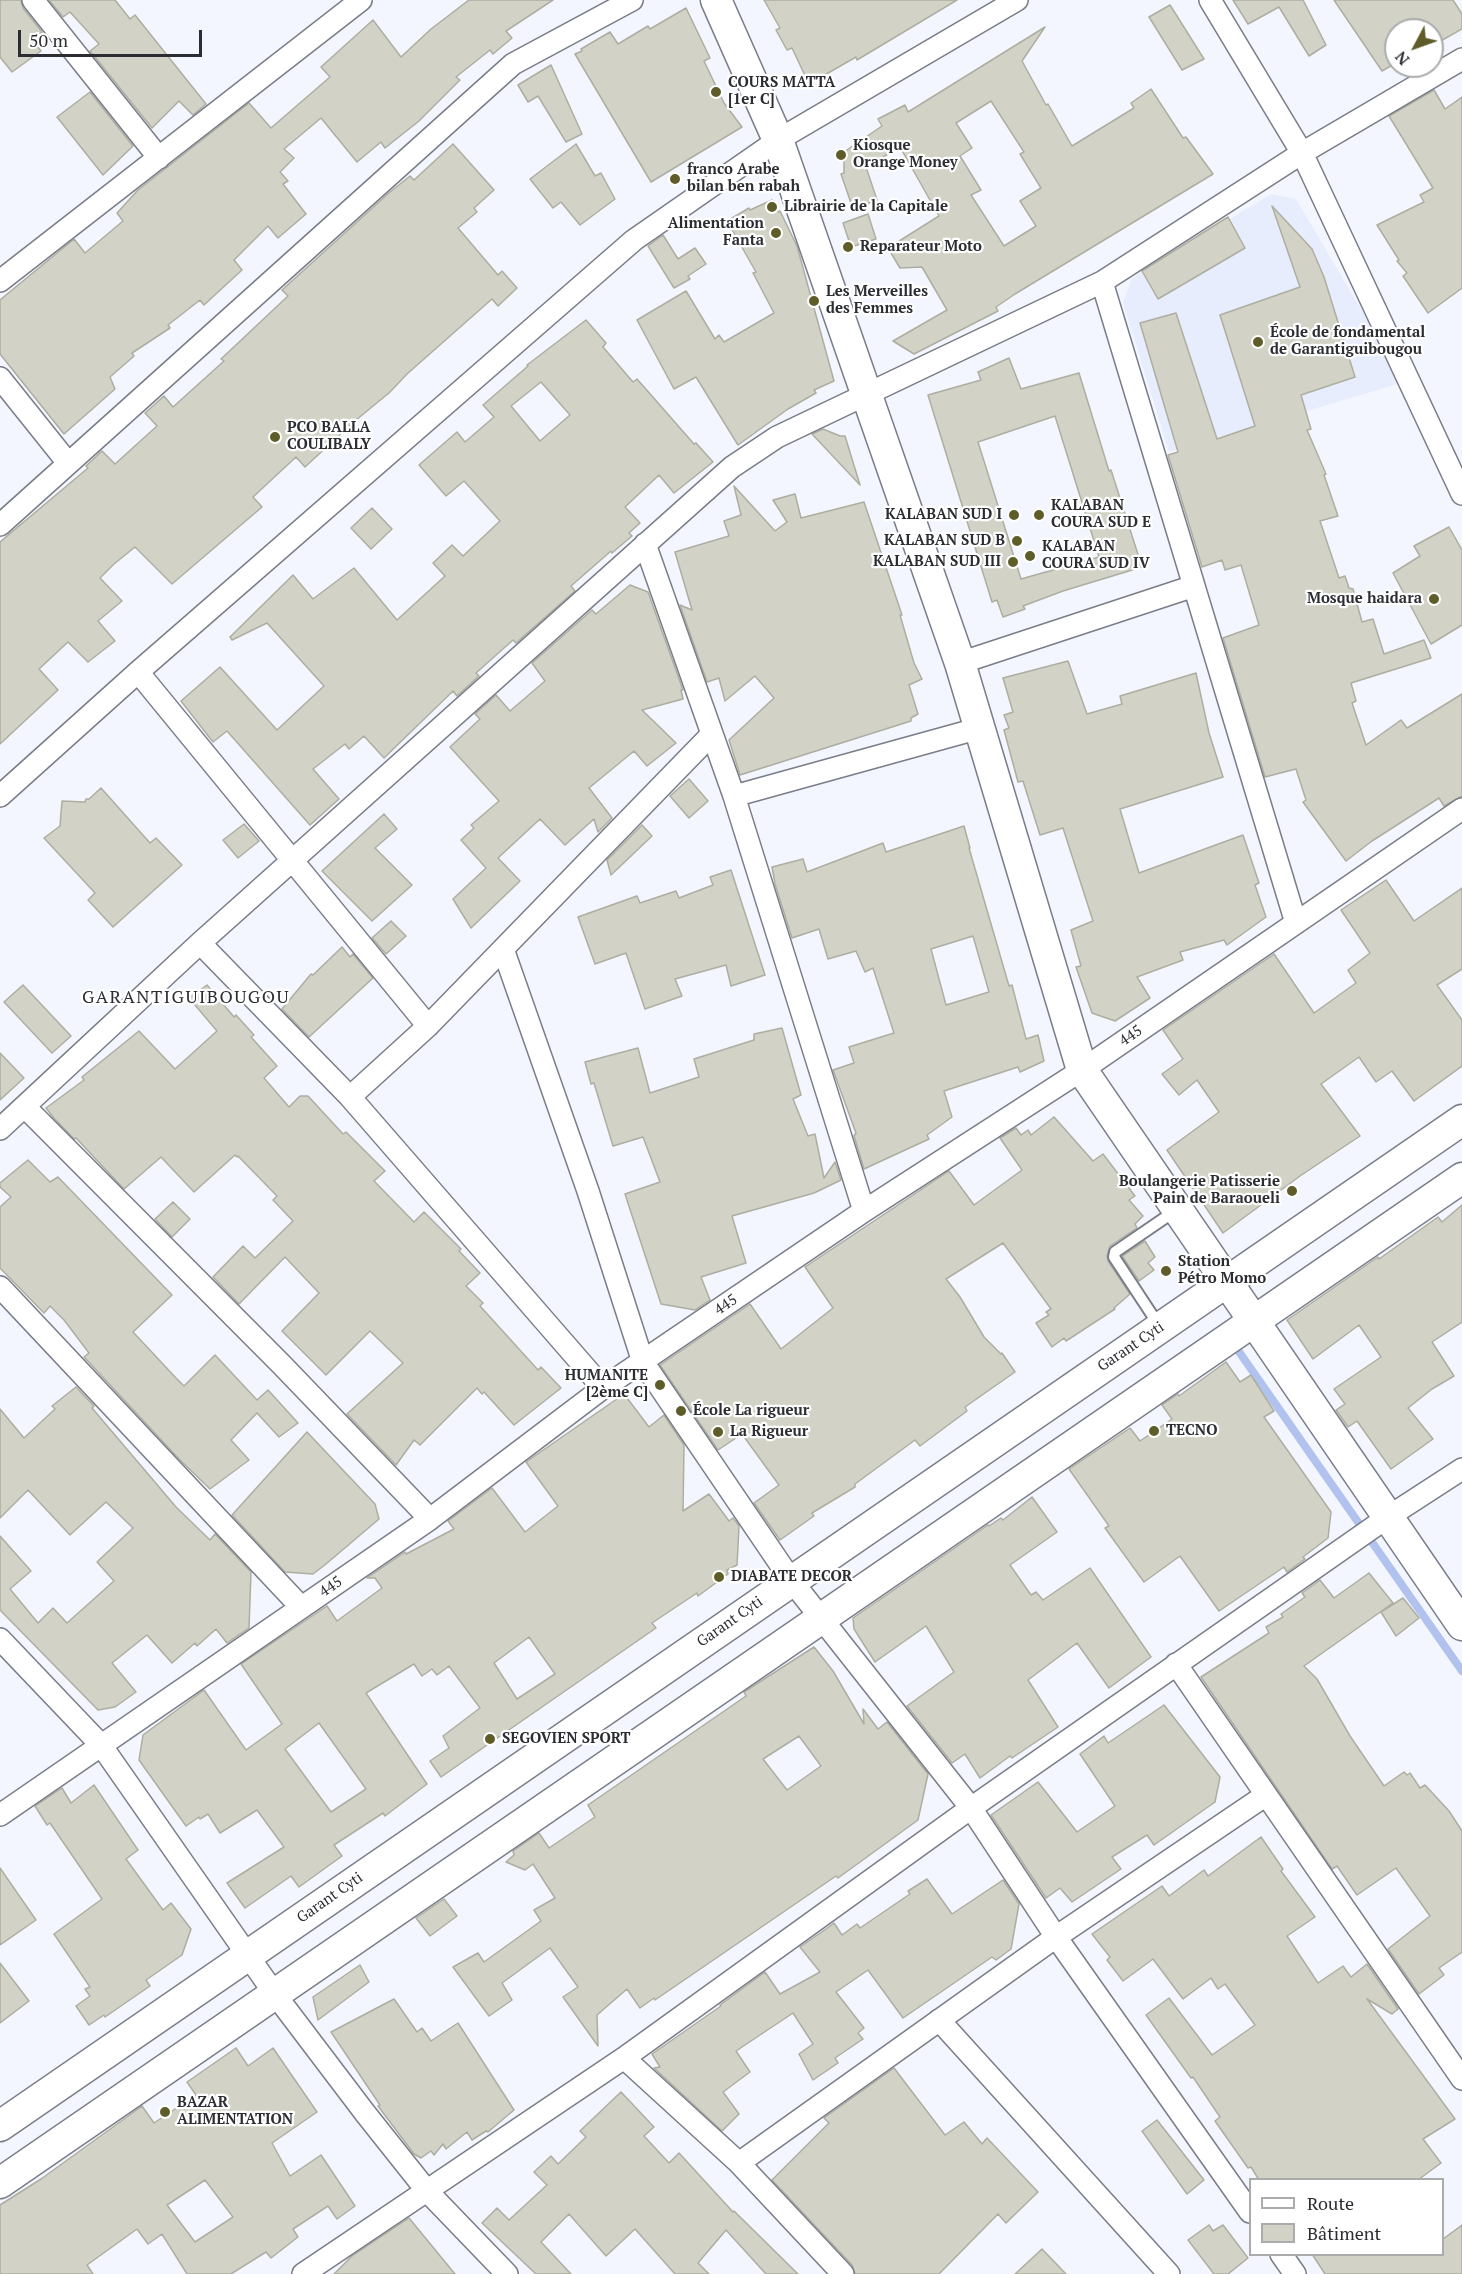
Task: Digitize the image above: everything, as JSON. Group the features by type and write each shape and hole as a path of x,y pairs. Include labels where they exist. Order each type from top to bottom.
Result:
{"main road":[{"path":"716,0 778,140 960,663 1082,1070 1462,1625"},
{"name":"Garant Cyti","path":"0,2126 1462,1120"},
{"path":"0,2183 1462,1178"}],"street":[{"path":"33,0 159,158"},
{"path":"0,281 361,0"},
{"path":"0,525 513,64 632,0"},
{"path":"0,796 138,672 634,240 778,140 1017,0"},
{"path":"1210,0 1302,153 1462,494"},
{"path":"0,1129 200,943 732,467 777,437 1102,282 1302,153 1462,59"},
{"path":"1102,282 1296,923"},
{"path":"0,378 68,463"},
{"path":"645,544 734,796 864,1211"},
{"path":"960,663 1194,586"},
{"path":"138,672 428,1026"},
{"path":"734,796 980,728"},
{"path":"350,1097 428,1026 711,735"},
{"name":"445","path":"0,1815 430,1519 603,1388 864,1211 1082,1070 1462,809"},
{"path":"200,943 350,1097 603,1388"},
{"path":"503,949 585,1180 644,1362 791,1580 970,1808 1056,1937 1249,2209"},
{"path":"25,1107 282,1365 430,1519"},
{"path":"0,1287 301,1607"},
{"path":"303,2274 624,2058 970,1808 1388,1517 1462,1469"},
{"path":"0,1639 101,1745 274,1994 427,2191 507,2274"},
{"path":"1176,1664 1462,2079"},
{"path":"739,2163 1056,1937 1266,1795"},
{"path":"939,2020 1169,2274"},
{"path":"624,2058 739,2163 843,2274"},
{"path":"1282,2256 1295,2274"}],"lane":[{"path":"1160,1327 1114,1257 1115,1252 1178,1209"}],"shaded area":[{"name":"École de fondamental de Garantiguibougou","path":"1271,194 1296,199 1404,382 1169,452 1123,302 1132,278"}],"building":[{"path":"0,0 21,0 23,8 42,32 32,39 41,51 12,72 0,57"},
{"path":"49,0 115,0 130,19 135,15 206,104 193,115 179,101 152,128 90,51 99,44 70,12 63,17"},
{"path":"469,0 553,0 506,31 512,38 493,54 490,50 456,77 460,80 419,121 385,148 381,142 357,162 321,118 284,149 294,158 280,172 288,181 283,184 306,214 278,238 268,226 234,260 242,270 204,305 200,300 168,325 170,328 132,353 134,356 110,377 115,389 64,434 0,354 0,300 74,239 85,253 123,221 117,213 138,190 249,103 271,128 330,77 321,67 373,20 401,57 431,29"},
{"path":"764,0 957,0 857,60 856,57 809,84 792,48 787,50 776,30 780,28"},
{"path":"1233,0 1303,0 1326,45 1309,56 1279,7 1248,24"},
{"path":"1334,0 1453,0 1462,14 1462,29 1444,39 1444,18 1384,18 1384,70 1382,71"},
{"path":"1170,5 1204,59 1182,70 1149,17"},
{"path":"686,8 710,58 704,61 724,103 742,127 651,182 575,54 610,32 618,44 648,26 650,29"},
{"path":"1045,27 1022,61 1072,146 1134,108 1131,103 1151,89 1183,138 1186,137 1213,174 1015,294 996,307 998,311 914,354 893,341 947,310 922,267 900,268 888,248 939,216 900,147 866,167 877,200 853,209 841,174 844,173 844,152 882,126 878,119 905,105 908,112","holes":["991,101 1024,152 1020,154 1041,188 1020,201 1036,226 1004,246 971,195 981,190 960,156 972,148 956,123"]},
{"path":"551,65 582,134 566,142 538,96 528,102 518,85"},
{"path":"1434,90 1445,109 1462,97 1462,288 1428,313 1403,276 1407,273 1397,261 1399,260 1377,225 1424,202 1420,195 1433,188 1389,116"},
{"path":"90,92 133,146 103,175 57,117"},
{"path":"453,144 494,190 474,208 477,212 458,228 498,275 502,271 517,288 498,306 492,299 305,467 296,457 253,497 262,507 172,584 135,547 114,564 100,578 122,601 98,621 115,641 88,662 68,642 39,669 58,690 0,744 0,542 88,468 86,466 102,451 115,464 157,426 145,413 164,396 173,407 224,361 221,359 288,296 282,290 390,192 410,176 414,180"},
{"path":"576,144 595,176 601,173 615,199 580,225 561,202 553,208 530,179"},
{"path":"772,200 797,246 834,381 814,390 816,393 788,409 738,445 696,377 674,389 637,320 686,291 715,339 719,335 724,342 774,313 753,273 756,272 727,221 749,208 750,210"},
{"path":"1272,206 1312,249 1324,277 1355,377 1301,395 1311,429 1307,430 1326,474 1324,475 1338,516 1320,521 1339,578 1345,576 1349,588 1353,589 1362,622 1373,619 1384,654 1424,640 1431,658 1351,683 1356,701 1352,703 1366,745 1401,720 1407,728 1462,694 1462,796 1444,806 1439,798 1372,841 1346,861 1303,802 1306,800 1296,769 1265,777 1223,638 1259,625 1241,565 1225,570 1222,560 1202,567 1168,455 1178,452 1140,323 1176,313 1217,439 1255,426 1220,315 1300,287"},
{"path":"868,214 876,239 851,247 843,223"},
{"path":"1228,217 1245,248 1158,299 1142,271"},
{"path":"663,235 678,259 695,248 706,264 688,276 690,279 674,288 648,246"},
{"path":"586,320 606,343 603,347 633,382 637,379 694,444 696,443 713,462 674,493 659,475 625,507 640,523 629,533 632,536 571,586 575,591 516,643 513,640 476,673 479,676 457,696 453,691 384,758 364,736 349,749 345,744 313,769 339,799 310,825 227,731 213,742 181,701 220,667 277,730 324,686 267,623 232,640 230,637 293,575 313,599 354,568 397,620 445,576 433,563 452,545 463,556 500,521 464,481 446,496 419,465 457,432 465,442 494,417 483,405 527,365","holes":["541,382 570,415 540,441 511,406"]},
{"path":"1009,358 1021,389 1079,373 1142,567 1063,591 1023,606 1025,609 1003,617 997,600 992,602 928,395 981,380 978,372","holes":["1055,416 1099,557 1021,579 978,442"]},
{"path":"823,429 845,436 860,485 812,434"},
{"path":"734,486 775,531 787,522 773,500 795,494 801,518 864,502 902,615 900,615 914,663 922,679 909,685 918,714 911,718 911,721 740,775 729,740 774,698 755,676 725,701 719,678 707,682 680,605 692,610 675,552 729,536 724,521 741,515"},
{"path":"372,508 392,529 371,549 351,528"},
{"name":"Mosque haidara","path":"1449,527 1462,550 1462,625 1431,644 1393,573 1420,556 1414,546"},
{"path":"630,585 648,592 683,690 681,690 683,699 642,710 676,743 647,766 634,751 589,788 612,818 598,832 594,819 565,845 540,819 498,858 520,881 471,928 453,899 486,868 461,840 474,828 471,825 499,801 450,747 480,719 475,714 496,695 510,711 545,681 532,663 592,610 596,614"},
{"path":"1068,661 1087,714 1122,704 1120,696 1196,673 1209,733 1223,777 1120,809 1139,873 1243,835 1259,883 1255,885 1266,917 1227,945 1224,940 1180,952 1183,960 1137,977 1150,998 1115,1021 1092,1013 1076,967 1081,966 1071,930 1093,921 1063,828 1040,835 1023,781 1018,782 1004,730 1009,728 1004,715 1013,712 1003,678"},
{"path":"689,779 708,801 689,818 670,796"},
{"path":"101,788 150,843 156,838 182,865 113,927 88,900 95,893 44,838 60,826 62,801 85,802"},
{"path":"384,814 397,829 375,848 412,885 372,921 322,871"},
{"path":"244,824 259,841 238,858 223,840"},
{"path":"642,825 652,836 611,875 607,860"},
{"path":"964,826 1026,1039 1038,1035 1044,1061 1020,1072 1018,1067 944,1091 952,1117 927,1135 929,1139 864,1169 854,1136 856,1133 833,1070 854,1063 849,1047 894,1033 873,968 865,972 856,951 828,959 819,929 792,938 772,867 803,859 807,872 883,843 886,852","holes":["973,936 989,992 946,1005 931,949"]},
{"path":"731,870 765,975 731,986 726,965 675,979 682,996 645,1009 626,953 595,964 578,917 637,896 640,903 676,891 679,898 713,885 710,877"},
{"path":"1386,880 1414,921 1462,888 1462,969 1437,985 1462,1020 1462,1066 1414,1101 1392,1071 1376,1082 1359,1057 1321,1084 1360,1136 1300,1176 1223,1233 1167,1150 1219,1112 1197,1080 1179,1095 1162,1074 1183,1059 1163,1030 1274,954 1314,1013 1356,983 1348,970 1370,953 1341,910"},
{"path":"391,921 406,936 386,954 372,938"},
{"path":"342,947 350,957 353,954 373,978 309,1037 282,1009 311,974 313,975"},
{"path":"23,985 71,1036 52,1053 4,1002"},
{"path":"207,985 234,1017 236,1015 254,1035 251,1037 277,1066 264,1078 289,1107 300,1096 308,1096 343,1134 346,1132 385,1171 374,1181 414,1222 424,1212 461,1249 459,1251 480,1273 466,1286 483,1303 480,1306 538,1370 541,1367 561,1388 514,1425 484,1392 482,1394 477,1388 420,1445 414,1440 396,1465 347,1414 403,1363 370,1331 326,1375 282,1331 319,1293 285,1257 239,1304 213,1277 243,1246 255,1258 293,1221 273,1200 277,1196 238,1156 235,1155 194,1192 161,1157 124,1189 46,1108 84,1080 82,1077 139,1031 175,1069 217,1031 189,998"},
{"path":"782,1028 801,1095 793,1099 808,1136 815,1134 824,1178 835,1162 841,1180 814,1193 732,1216 746,1263 701,1277 710,1300 695,1310 661,1304 625,1194 660,1182 643,1137 613,1146 594,1083 591,1084 585,1062 638,1048 650,1093 699,1077 694,1059 754,1040 754,1034"},
{"path":"0,1053 24,1078 0,1100"},
{"path":"1054,1117 1093,1161 1103,1154 1135,1196 1129,1200 1143,1216 1135,1224 1137,1228 1110,1246 1107,1256 1130,1294 1115,1309 1066,1341 1064,1338 1052,1347 1036,1323 1049,1315 1046,1312 1051,1309 1003,1243 946,1279 960,1297 984,1337 1002,1353 1015,1372 965,1407 967,1411 920,1446 915,1440 855,1484 855,1487 812,1513 814,1516 780,1540 754,1503 779,1485 742,1434 718,1450 660,1365 750,1304 781,1349 833,1308 805,1267 949,1171 974,1205 1022,1170 1000,1138 1016,1128 1021,1135 1028,1130 1031,1135"},
{"path":"28,1160 50,1182 58,1177 172,1295 133,1332 184,1386 215,1355 257,1400 268,1390 298,1423 279,1437 257,1413 231,1440 249,1460 210,1489 179,1459 84,1357 89,1353 64,1320 50,1306 44,1313 0,1268 0,1207 11,1197 0,1187 0,1183"},
{"path":"173,1202 190,1219 172,1237 155,1219"},
{"path":"1462,1205 1462,1322 1432,1342 1454,1376 1432,1389 1408,1408 1433,1439 1391,1469 1357,1421 1348,1427 1336,1410 1345,1404 1334,1389 1381,1357 1359,1325 1313,1359 1287,1320 1438,1217 1442,1222"},
{"path":"1145,1241 1155,1257 1148,1263 1154,1270 1139,1281 1122,1256"},
{"path":"1226,1362 1240,1382 1251,1375 1274,1411 1264,1417 1331,1512 1328,1538 1303,1557 1305,1559 1287,1572 1284,1567 1219,1611 1180,1556 1144,1582 1105,1528 1109,1526 1069,1469 1130,1428 1140,1441 1172,1419 1162,1405 1178,1394 1179,1396"},
{"path":"76,1387 176,1507 210,1540 215,1534 251,1572 249,1628 227,1643 216,1629 197,1646 195,1643 172,1663 147,1635 112,1663 136,1692 115,1707 98,1710 0,1610 0,1536 31,1571 10,1589 38,1623 53,1608 67,1623 114,1581 97,1562 133,1528 106,1502 70,1535 28,1490 0,1518 0,1409 24,1438 55,1409 52,1406"},
{"path":"624,1394 649,1427 664,1415 684,1445 683,1511 709,1494 729,1521 733,1518 739,1526 737,1565 727,1570 728,1574 698,1596 697,1593 652,1623 656,1628 441,1777 430,1761 449,1748 443,1736 480,1708 449,1666 437,1675 432,1669 422,1676 414,1664 366,1693 427,1784 385,1816 383,1813 334,1845 342,1856 299,1887 291,1876 245,1908 227,1883 284,1847 257,1810 220,1833 208,1814 186,1826 139,1760 143,1735 204,1690 246,1750 282,1724 241,1664 327,1606 337,1621 382,1588 375,1578 367,1578 405,1552 406,1554 454,1529 448,1521 492,1488 525,1532 558,1506 526,1462","holes":["529,1637 555,1674 517,1699 494,1663","319,1723 366,1789 331,1812 285,1749"]},
{"path":"307,1432 375,1504 379,1519 313,1574 285,1572 232,1515"},
{"path":"1032,1497 1057,1532 1010,1565 1031,1595 1036,1592 1043,1600 1090,1568 1151,1657 1109,1688 1077,1643 1028,1680 1058,1727 1012,1758 1010,1756 980,1778 965,1754 952,1763 907,1706 954,1672 926,1626 875,1662 854,1629 853,1618 988,1525 1001,1518 1003,1520"},
{"path":"1369,1573 1393,1603 1304,1666 1317,1679 1350,1736 1384,1786 1404,1772 1407,1775 1410,1773 1420,1788 1425,1785 1449,1811 1462,1831 1462,1952 1439,1968 1444,1975 1419,1994 1388,1949 1430,1916 1396,1868 1357,1895 1337,1866 1332,1869 1201,1677 1269,1633 1266,1627 1283,1617 1281,1614 1305,1597 1302,1593 1320,1580 1334,1598"},
{"path":"1403,1598 1419,1618 1396,1636 1381,1612"},
{"path":"814,1647 833,1671 864,1724 863,1709 878,1729 887,1722 928,1774 918,1820 838,1878 836,1876 655,2000 654,1998 640,2008 627,1989 597,2015 598,2046 563,1997 578,1987 550,1948 502,1983 512,2000 489,2016 453,1967 478,1953 484,1962 541,1921 534,1910 555,1898 533,1864 525,1870 506,1862 514,1855 513,1851 539,1833 549,1848 595,1817 588,1805 746,1696 744,1692","holes":["799,1736 821,1766 787,1790 763,1759"]},
{"path":"1164,1705 1220,1777 1215,1802 1154,1845 1147,1835 1112,1857 1121,1869 1072,1902 1060,1888 1046,1898 991,1815 1038,1782 1077,1832 1115,1806 1080,1754 1104,1736 1108,1743"},
{"path":"94,1785 138,1850 126,1859 163,1910 171,1903 191,1929 182,1955 146,1980 150,1986 105,2017 104,2015 89,2025 76,2006 90,1996 85,1989 90,1987 54,1934 102,1899 50,1823 47,1825 35,1806 62,1788 71,1803"},
{"path":"1261,1837 1283,1869 1281,1871 1315,1917 1287,1936 1318,1983 1343,1966 1351,1977 1367,1964 1398,2009 1392,2014 1367,1999 1455,2119 1423,2139 1441,2163 1421,2178 1258,2178 1251,2167 1248,2168 1215,2121 1220,2117 1146,2015 1169,1998 1212,2055 1255,2025 1225,1984 1218,1989 1211,1978 1183,1999 1153,1959 1123,1981 1107,1960 1110,1957 1092,1934 1162,1886 1169,1896 1204,1870 1208,1876"},
{"path":"0,1868 36,1920 0,1945"},
{"path":"927,1879 952,1914 1003,1880 1019,1904 1011,1949 996,1960 992,1957 903,2018 868,1970 836,1992 864,2028 858,2033 863,2039 835,2058 838,2063 813,2080 799,2054 813,2044 793,2013 736,2051 750,2072 723,2092 739,2114 722,2131 654,2068 660,2067 652,2054 765,1972 780,1994 820,1972 800,1947 834,1923 842,1935 857,1924 860,1928 910,1894 908,1891"},
{"path":"444,1899 457,1916 430,1936 416,1918"},
{"path":"0,1963 29,2001 0,2023"},
{"path":"360,1965 369,1982 318,2020 313,1997"},
{"path":"394,1999 417,2032 422,2028 431,2041 458,2023 514,2110 488,2132 472,2140 467,2132 446,2149 443,2144 434,2155 431,2151 421,2158 414,2154 378,2106 380,2105 331,2032"},
{"path":"236,2048 248,2066 273,2048 317,2112 272,2143 290,2176 321,2155 355,2206 337,2219 328,2206 293,2229 298,2237 271,2258 266,2252 231,2274 187,2274 162,2234 148,2244 137,2229 87,2265 93,2274 0,2274 0,2205 41,2179 142,2106 154,2123 196,2095 187,2082","holes":["205,2180 233,2217 195,2242 167,2205"]},
{"path":"894,2068 945,2135 964,2122 982,2144 987,2138 1038,2192 1006,2223 998,2214 939,2274 855,2274 852,2265 772,2180 829,2123 824,2118"},
{"path":"621,2092 654,2127 644,2136 669,2163 679,2153 733,2212 798,2274 766,2274 726,2230 698,2263 709,2274 675,2274 635,2229 606,2256 569,2214 541,2242 571,2274 536,2274 482,2223 497,2208 509,2220 547,2185 534,2172 551,2156 558,2164 586,2137 580,2131"},
{"path":"1157,2120 1204,2180 1187,2194 1142,2131"},
{"path":"409,2218 455,2274 334,2274 352,2256"},
{"path":"1209,2225 1213,2231 1223,2225 1248,2258 1228,2274 1214,2274 1188,2240"},
{"path":"1462,2225 1462,2274 1325,2274 1313,2256 1444,2256 1444,2238"},
{"path":"1042,2249 1066,2274 1015,2274"}],"waterway":[{"path":"1232,1349 1235,1346 1462,1671"}],"place":[{"name":"COURS MATTA [1er C]","path":"716,92"},
{"name":"Kiosque Orange Money","path":"841,155"},
{"name":"franco Arabe bilan ben rabah","path":"675,179"},
{"name":"Librairie de la Capitale","path":"772,207"},
{"name":"Alimentation Fanta","path":"776,233"},
{"name":"Reparateur Moto","path":"848,247"},
{"name":"Les Merveilles des Femmes","path":"814,301"},
{"name":"École de fondamental de Garantiguibougou","path":"1258,342"},
{"name":"PCO BALLA COULIBALY","path":"275,437"},
{"name":"KALABAN SUD I","path":"1014,515"},
{"name":"KALABAN COURA SUD E","path":"1039,515"},
{"name":"KALABAN SUD B","path":"1017,541"},
{"name":"KALABAN COURA SUD IV","path":"1030,556"},
{"name":"KALABAN SUD III","path":"1013,562"},
{"name":"Mosque haidara","path":"1434,599"},
{"name":"Boulangerie Patisserie Pain de Baraoueli","path":"1292,1191"},
{"name":"Station Pétro Momo","path":"1166,1271"},
{"name":"HUMANITE [2ème C]","path":"660,1385"},
{"name":"École La rigueur","path":"681,1411"},
{"name":"TECNO","path":"1154,1431"},
{"name":"La Rigueur","path":"718,1432"},
{"name":"DIABATE DECOR","path":"719,1577"},
{"name":"SEGOVIEN SPORT","path":"490,1739"},
{"name":"BAZAR ALIMENTATION","path":"165,2112"}],"district":[{"name":"GARANTIGUIBOUGOU","path":"186,998"}]}
